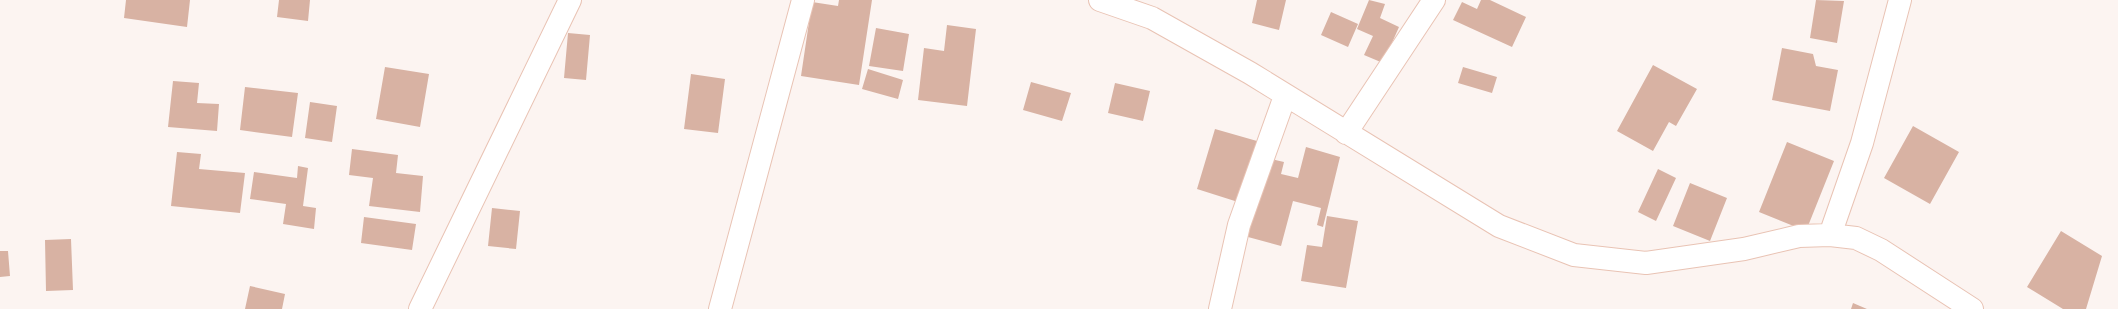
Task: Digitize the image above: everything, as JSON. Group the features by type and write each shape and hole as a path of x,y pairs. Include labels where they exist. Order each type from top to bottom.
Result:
{"street":[{"path":"420,309 570,0"},
{"path":"720,309 802,0"},
{"path":"1100,0 1152,18 1285,96 1499,226 1574,255 1646,262 1744,249 1799,236 1830,235 1856,238 1881,250 1972,309"},
{"path":"1346,133 1434,0"},
{"path":"1830,235 1862,143 1900,0"},
{"path":"1220,309 1239,225 1285,96"}],"building":[{"path":"126,0 190,0 187,27 124,18"},
{"path":"279,0 310,0 308,21 277,17"},
{"path":"839,0 872,0 859,85 801,76 812,2 838,6"},
{"path":"1257,0 1286,0 1279,30 1252,23"},
{"path":"1369,0 1385,4 1380,18 1399,27 1383,63 1364,55 1373,36 1357,29"},
{"path":"1481,0 1490,0 1526,17 1512,47 1453,20 1462,2 1477,9"},
{"path":"1816,0 1844,1 1837,43 1810,38"},
{"path":"1331,12 1358,24 1348,47 1321,35"},
{"path":"947,25 976,29 967,106 918,100 924,48 944,51"},
{"path":"876,28 909,34 903,71 869,66"},
{"path":"568,33 590,35 586,80 564,78"},
{"path":"1782,48 1813,54 1816,66 1838,70 1830,111 1772,100"},
{"path":"1653,65 1697,89 1676,126 1669,122 1653,151 1617,131"},
{"path":"385,67 429,74 420,127 376,119"},
{"path":"1463,67 1497,77 1492,93 1458,83"},
{"path":"868,69 903,80 898,99 862,89"},
{"path":"691,74 725,79 718,133 684,129"},
{"path":"173,81 199,83 197,103 219,104 217,131 168,127"},
{"path":"1031,82 1071,93 1062,121 1023,110"},
{"path":"1115,83 1150,91 1143,121 1108,113"},
{"path":"245,87 298,93 292,137 240,130"},
{"path":"310,102 337,106 332,142 305,138"},
{"path":"1913,126 1959,152 1930,204 1884,178"},
{"path":"1215,129 1257,141 1238,202 1197,189"},
{"path":"1787,142 1834,161 1806,231 1759,212"},
{"path":"1306,147 1340,157 1323,227 1317,225 1321,208 1293,201 1281,246 1248,237 1267,158 1284,162 1281,174 1298,178"},
{"path":"352,149 398,155 396,173 423,176 420,212 369,206 373,178 349,175"},
{"path":"177,152 201,154 199,169 245,173 240,213 171,206"},
{"path":"298,166 308,168 303,206 316,208 314,229 283,224 286,204 250,199 254,172 297,178"},
{"path":"1658,169 1676,178 1656,221 1638,212"},
{"path":"1690,183 1727,198 1710,241 1673,226"},
{"path":"492,208 520,211 516,249 488,246"},
{"path":"1327,216 1358,221 1346,288 1301,281 1307,245 1322,247"},
{"path":"364,217 416,224 412,250 361,243"},
{"path":"2061,231 2102,256 2086,309 2063,309 2027,287"},
{"path":"71,239 73,290 46,291 45,240"},
{"path":"0,251 8,251 10,276 0,277"},
{"path":"250,286 285,294 282,309 245,309"},
{"path":"1853,303 1867,309 1851,309"}]}
